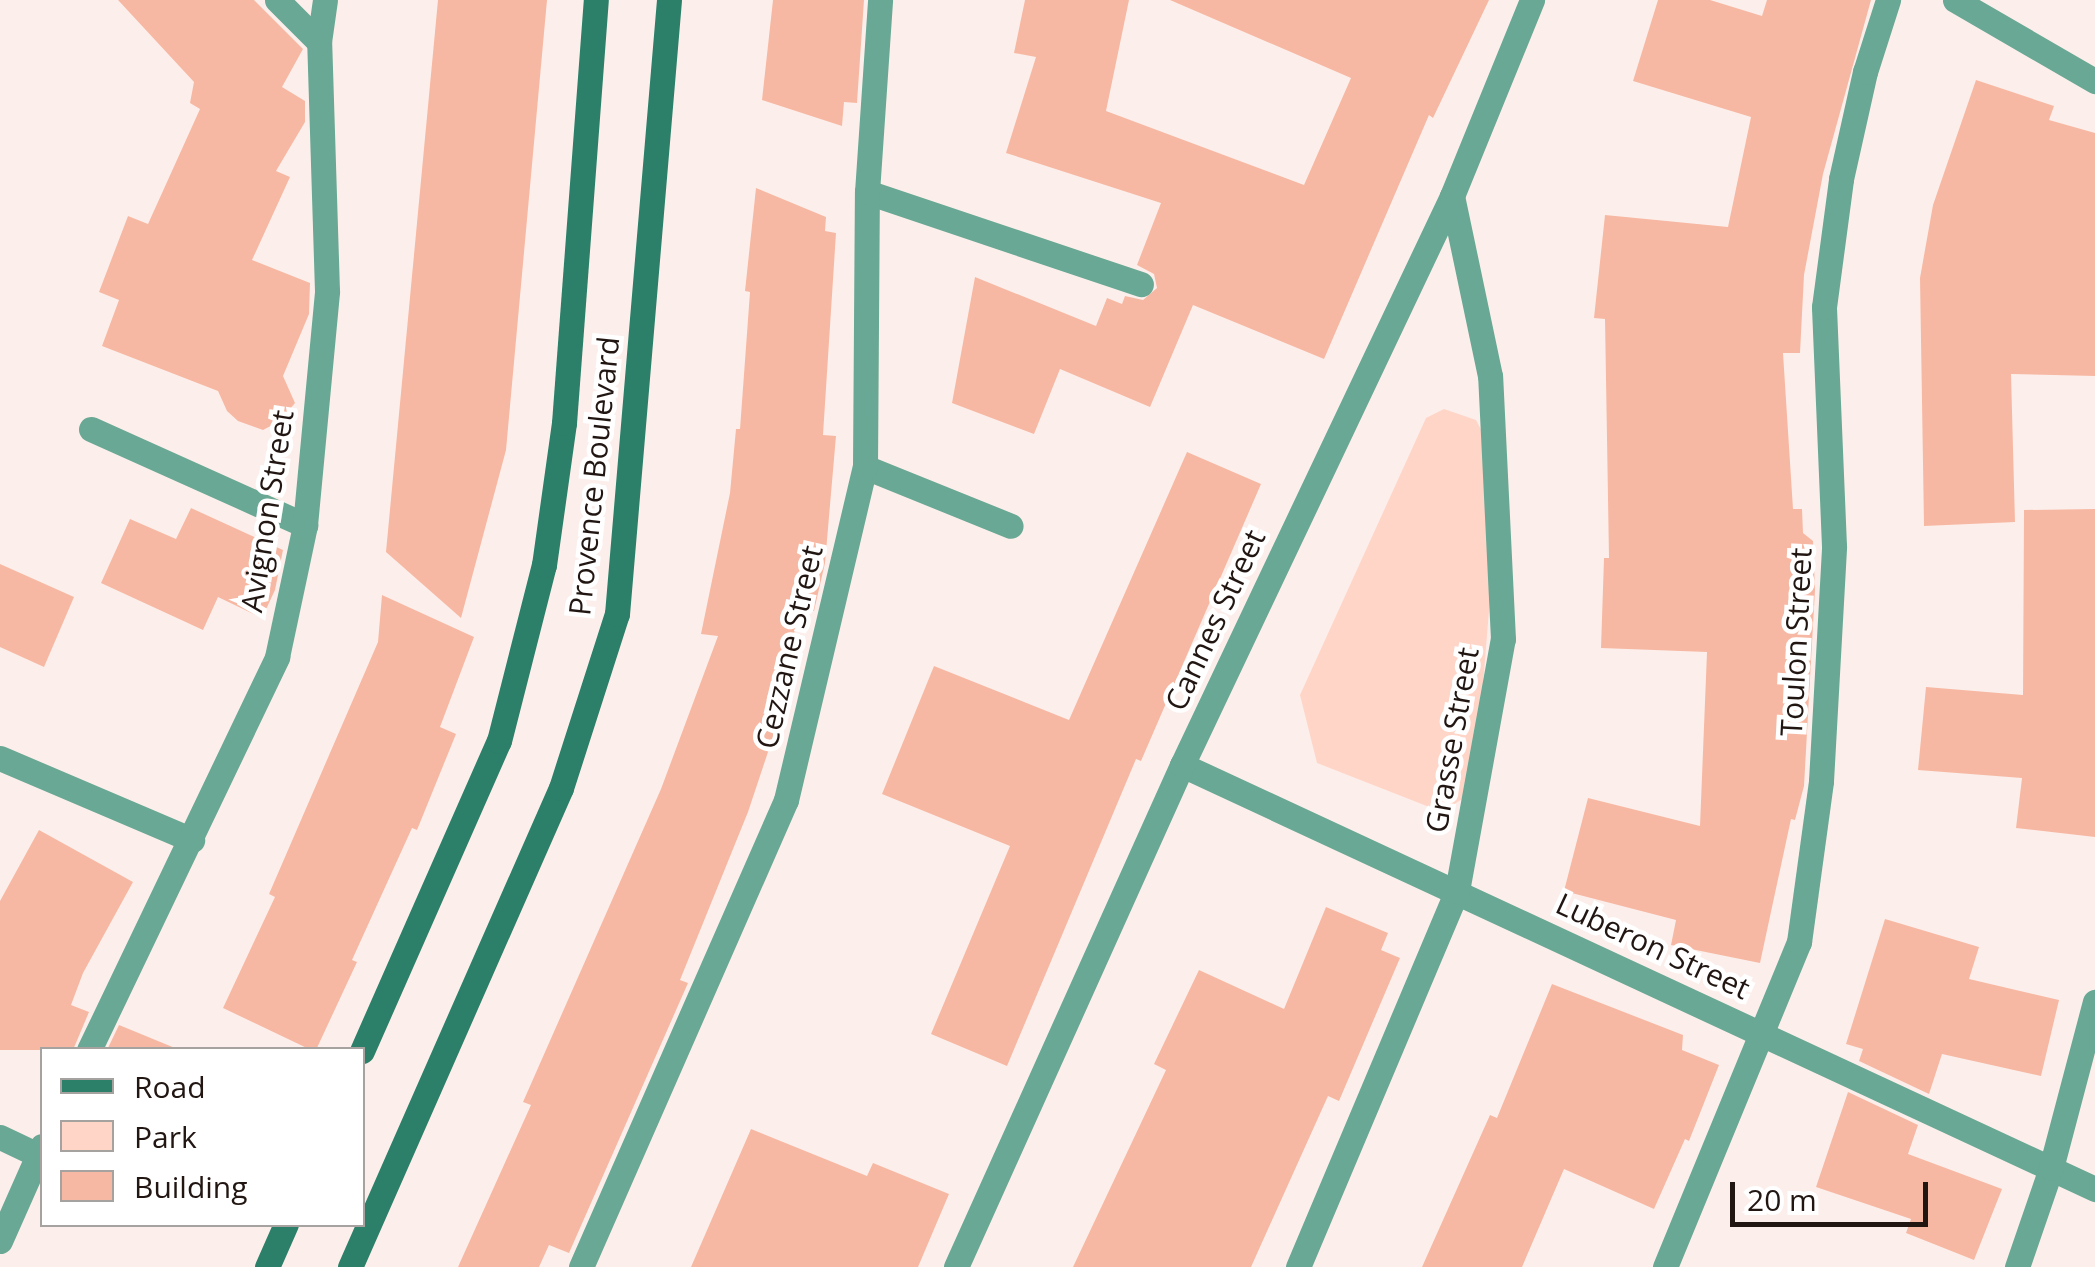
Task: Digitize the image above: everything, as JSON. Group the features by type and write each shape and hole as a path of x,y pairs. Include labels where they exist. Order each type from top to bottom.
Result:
{"street":[{"path":"277,0 319,42"},
{"name":"Avignon Street","path":"91,1047 277,657 304,526 327,291 319,42 325,0"},
{"name":"Provence Boulevard","path":"364,1047 499,741 544,564 564,424 596,0"},
{"name":"Provence Boulevard","path":"350,1267 561,788 617,614 669,0"},
{"name":"Cezzane Street","path":"581,1267 786,800 865,467 867,192 880,0"},
{"name":"Cannes Street","path":"956,1267 1182,765 1452,196 1532,0"},
{"name":"Toulon Street","path":"1664,1267 1764,1034 1798,942 1822,781 1834,546 1824,307 1842,179 1866,72 1888,0"},
{"path":"1955,0 2095,81"},
{"path":"867,192 1141,284"},
{"name":"Grasse Street","path":"1298,1267 1457,891 1503,639 1490,376 1452,196"},
{"path":"90,430 304,526"},
{"path":"865,467 1011,526"},
{"path":"0,758 192,840"},
{"name":"Luberon Street","path":"1182,765 2095,1188"},
{"path":"2017,1267 2051,1168 2095,1002"},
{"path":"0,1136 40,1150 0,1242"},
{"path":"267,1267 285,1227"}],"green space":[{"path":"1444,409 1476,420 1488,443 1496,523 1483,685 1467,796 1442,812 1317,763 1300,695 1426,418"}],"building":[{"path":"118,0 254,0 303,49 282,87 305,101 305,122 276,171 290,177 252,260 310,283 309,314 283,376 295,403 280,421 263,430 238,421 227,411 218,391 102,346 119,300 99,292 128,216 148,224 200,109 190,103 194,82"},
{"path":"438,0 547,0 506,450 461,618 386,552"},
{"path":"773,0 864,0 857,103 844,102 842,126 762,100"},
{"path":"1025,0 1129,0 1106,111 1304,185 1351,78 1170,0 1489,0 1433,118 1429,115 1324,359 1193,305 1150,407 1060,369 1034,434 952,403 975,277 1096,326 1107,298 1122,304 1125,296 1143,300 1157,288 1154,274 1137,265 1161,203 1006,153 1036,57 1014,53"},
{"path":"1658,0 1710,0 1762,16 1767,0 1871,0 1823,174 1804,275 1800,353 1783,353 1793,509 1802,509 1803,533 1813,541 1815,590 1804,786 1795,820 1791,819 1760,963 1671,945 1676,920 1564,891 1588,798 1700,826 1707,652 1601,648 1604,558 1609,558 1605,319 1594,318 1605,215 1728,227 1751,117 1633,81"},
{"path":"1976,80 2054,106 2049,120 2095,133 2095,376 2011,374 2015,522 1924,526 1920,278 1933,205"},
{"path":"756,188 826,217 825,231 836,233 823,435 836,436 825,563 814,611 799,608 775,731 748,812 680,980 688,983 569,1253 549,1245 539,1267 458,1267 531,1105 523,1102 661,789 718,636 701,634 730,493 736,429 740,429 750,292 745,291"},
{"path":"1187,452 1261,484 1141,761 1136,759 1007,1066 931,1034 1010,846 882,794 934,666 1069,720"},
{"path":"191,508 283,550 275,590 262,618 218,597 203,630 101,583 130,519 176,539"},
{"path":"2095,509 2095,837 2016,828 2022,778 1918,770 1926,687 2023,695 2024,510"},
{"path":"0,564 74,597 44,667 0,647"},
{"path":"382,595 474,637 440,727 456,734 417,830 412,828 317,1047 305,1047 223,1008 275,897 269,894 378,642"},
{"path":"39,830 133,882 83,973 71,1005 89,1012 74,1047 0,1050 0,901"},
{"path":"1326,907 1388,933 1381,950 1400,958 1339,1101 1328,1096 1251,1267 1073,1267 1166,1070 1154,1064 1199,970 1284,1009"},
{"path":"1885,919 1979,947 1969,979 2059,1000 2041,1076 1942,1054 1929,1094 1859,1061 1863,1049 1846,1044"},
{"path":"1552,984 1683,1035 1682,1050 1719,1065 1689,1141 1685,1139 1654,1209 1564,1169 1522,1267 1422,1267 1490,1115 1497,1118"},
{"path":"119,1025 173,1047 108,1047"},
{"path":"1848,1092 1918,1125 1908,1154 2002,1189 1974,1260 1906,1233 1911,1219 1816,1187"},
{"path":"751,1129 867,1176 873,1163 949,1194 918,1267 691,1267"}]}
